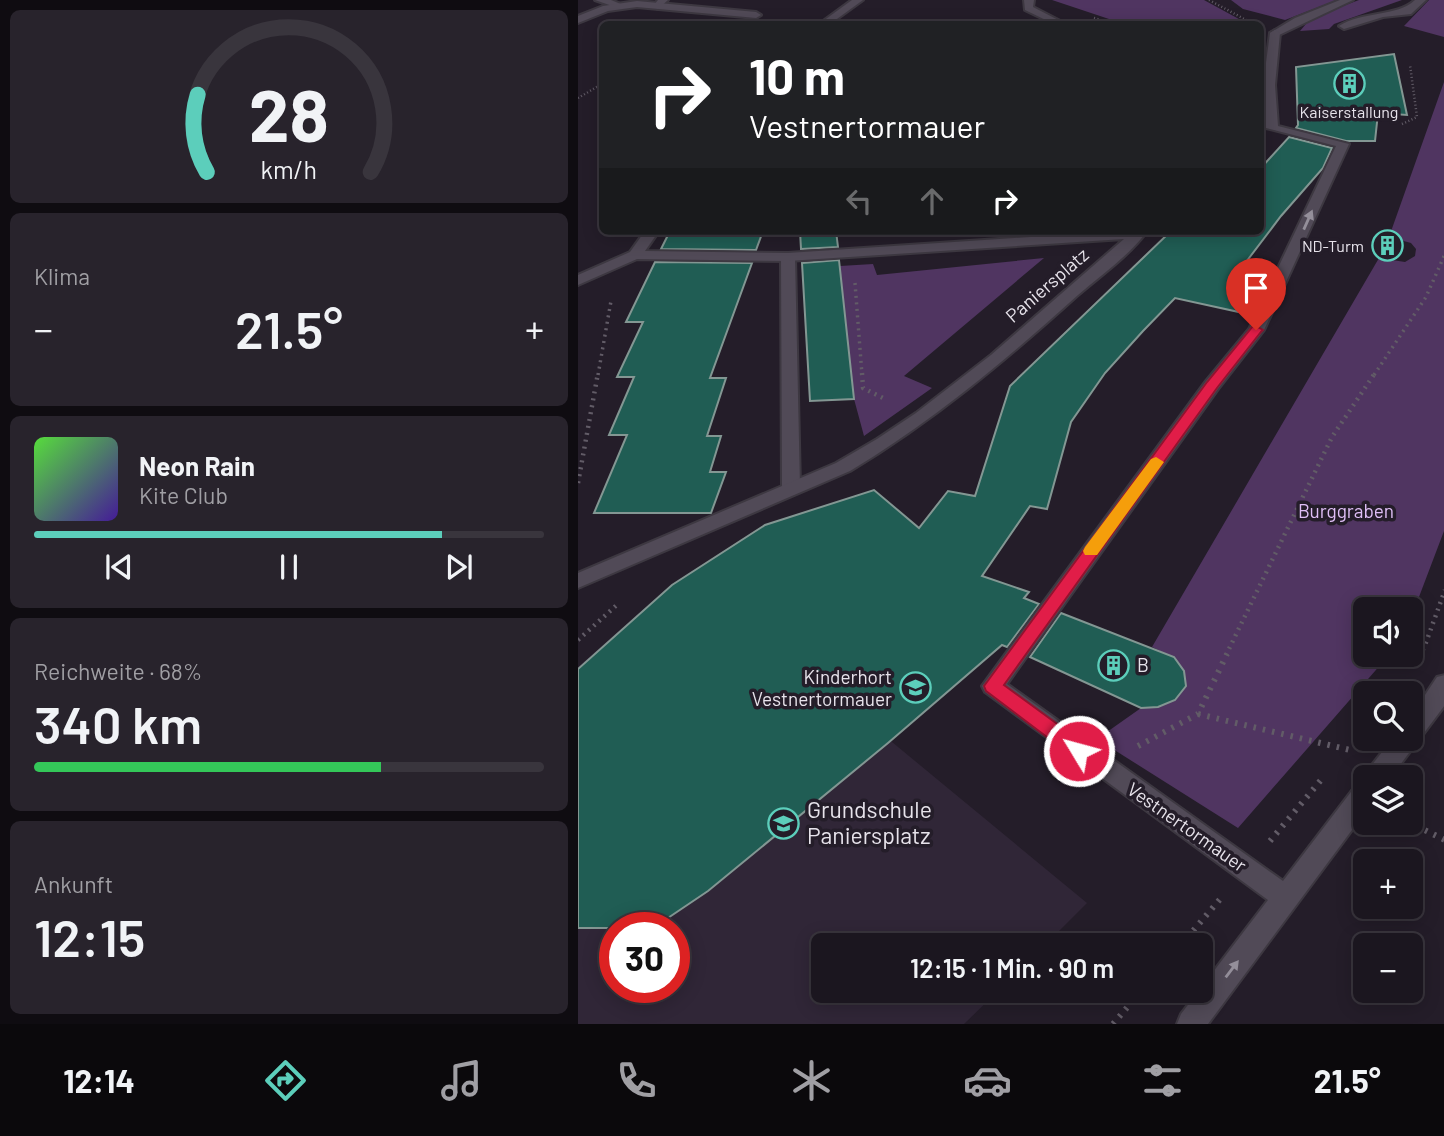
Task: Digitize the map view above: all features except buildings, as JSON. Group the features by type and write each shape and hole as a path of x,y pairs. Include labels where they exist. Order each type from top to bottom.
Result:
{"street":[{"path":"600,0 618,5"},
{"path":"828,21 858,0"},
{"path":"1029,0 1028,8 1056,21"},
{"path":"1264,135 1272,128 1269,85 1275,33 1348,0"},
{"path":"1343,26 1382,14 1408,12 1421,0"},
{"path":"578,20 618,5 660,3 756,15"},
{"name":"Vestnertormauer","path":"1272,128 1343,144 1256,330 1204,396 993,686 1101,767 1286,898"},
{"path":"578,281 635,255 649,235"},
{"name":"Paniersplatz","path":"635,255 788,257 1098,235"},
{"name":"Paniersplatz","path":"578,581 843,467 879,447 965,383 1136,235"},
{"path":"788,257 791,488"},
{"path":"1423,718 1444,683"},
{"path":"1191,1024 1353,808"}],"path":[{"path":"1209,0 1250,21"},
{"path":"1402,124 1417,117 1410,65"},
{"path":"578,98 599,86"},
{"path":"852,253 863,388 922,417"},
{"path":"1101,767 1198,714 1332,437 1426,297 1444,254"},
{"path":"578,483 615,282 635,255"},
{"path":"1423,649 1444,590"},
{"path":"1198,714 1348,748 1370,765"},
{"path":"1339,758 1353,742"},
{"path":"1191,933 1322,778"},
{"path":"1423,830 1444,840"},
{"path":"1113,1024 1131,1003"}],"shaded area":[{"name":"Grundschule Paniersplatz","path":"639,613 773,677 892,742 1087,903 1057,933 811,933 811,1003 986,1003 964,1024 578,1024 578,667"}],"green space":[{"path":"1052,0 1204,0 1242,21 1115,21"},
{"path":"1231,0 1337,0 1285,20 1243,9"},
{"path":"1359,0 1402,0 1334,24 1329,29 1300,31 1311,18"},
{"path":"1429,0 1444,0 1444,37 1404,26"},
{"name":"Burggraben","path":"1444,82 1444,531 1419,597 1353,597 1353,667 1379,667 1366,681 1353,681 1353,696 1238,828 1097,739 1141,708 1158,707 1175,700 1186,686 1179,666 1166,654 1152,647 1379,258 1405,262 1415,256 1416,249 1411,243 1389,237"},
{"path":"1044,258 904,376 932,388 864,436 854,399 840,266 873,264 877,275"}],"slow traffic":[{"path":"1091,551 1156,462"}],"place":[{"name":"Kaiserstallung","path":"1349,83"},
{"name":"ND-Turm","path":"1387,246"},
{"name":"B","path":"1114,665"},
{"name":"Kinderhort Vestnertormauer","path":"915,688"},
{"name":"Grundschule Paniersplatz","path":"784,823"}],"route":[{"path":"1079,751 993,686 1212,385 1256,330"}]}
